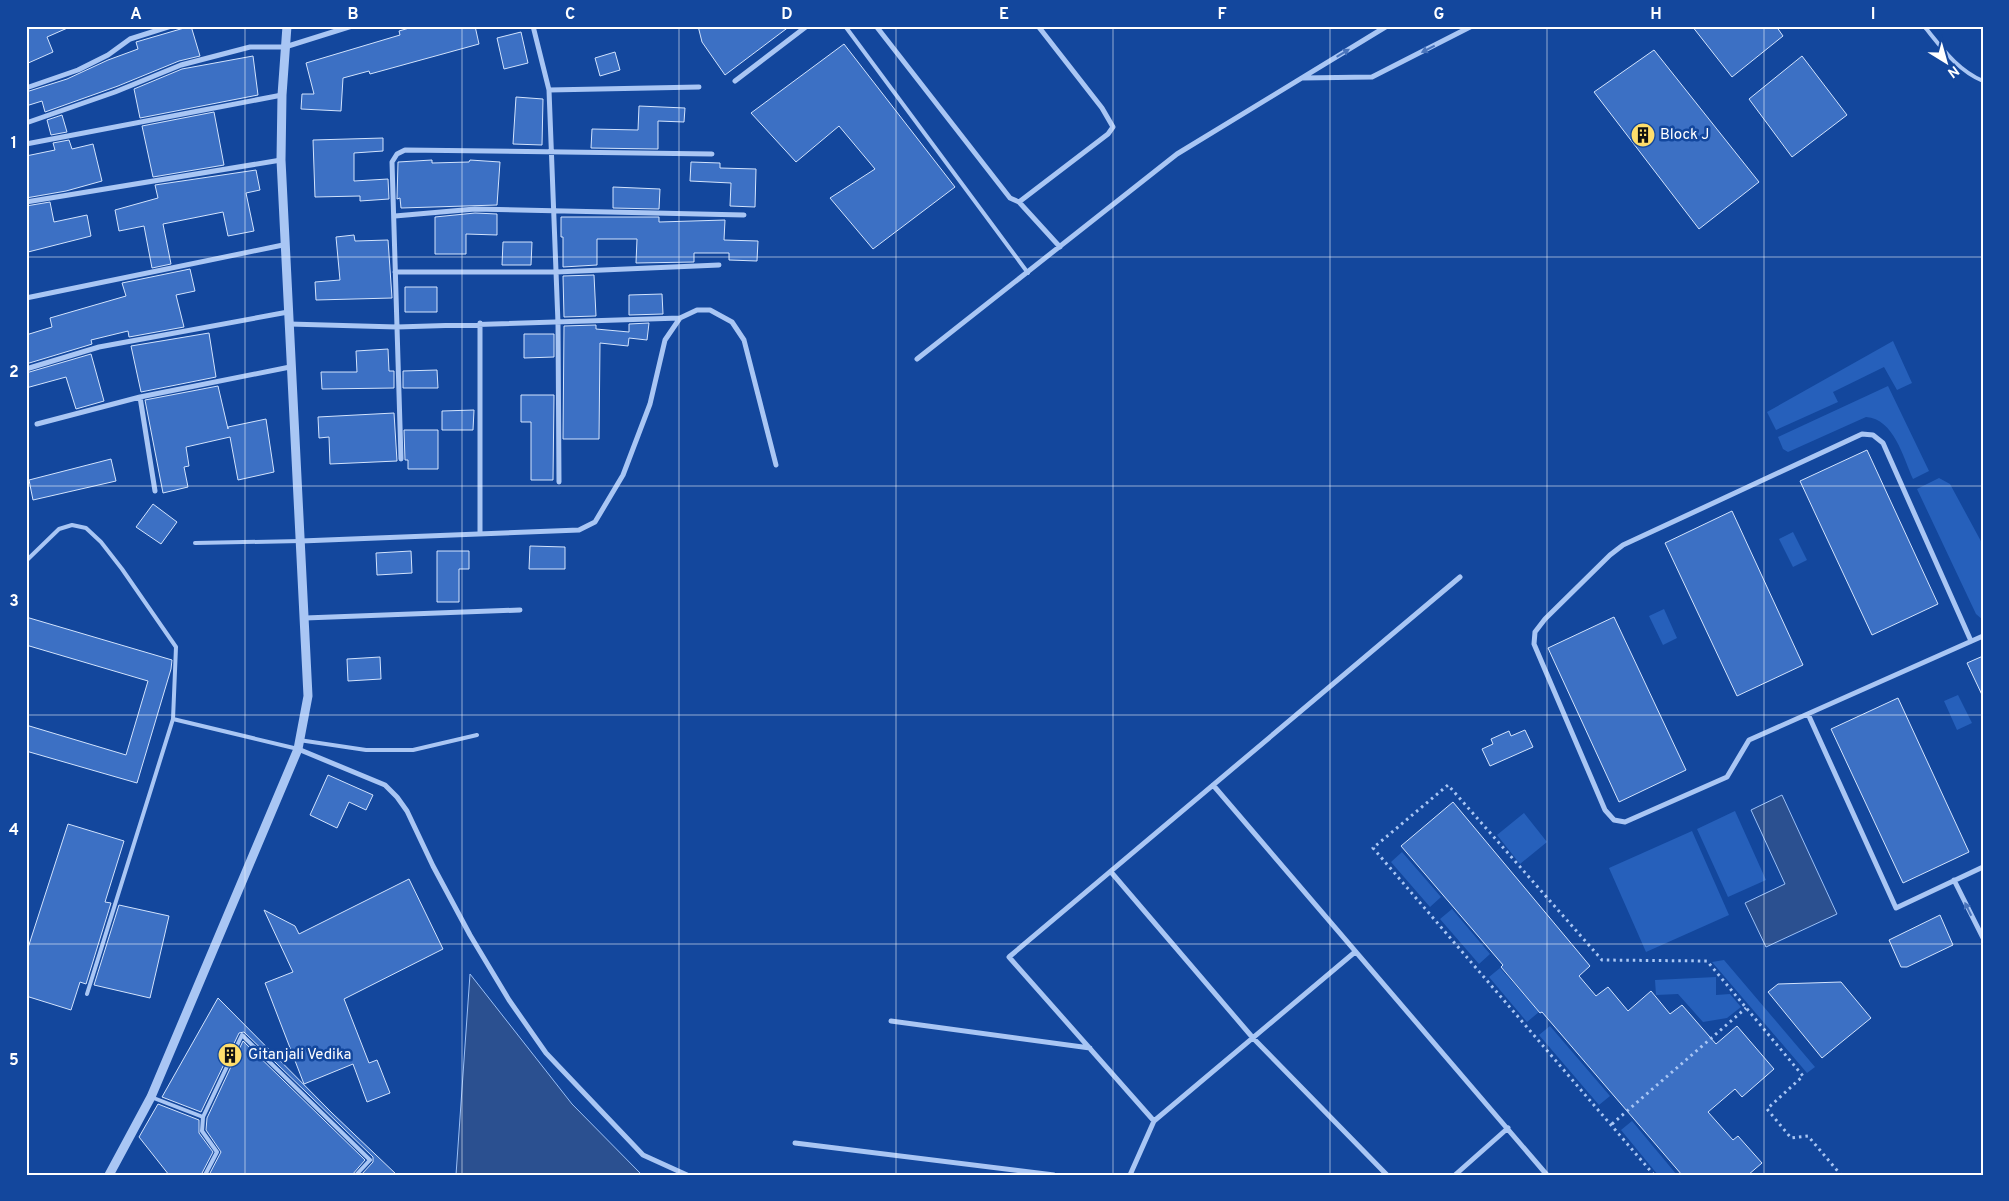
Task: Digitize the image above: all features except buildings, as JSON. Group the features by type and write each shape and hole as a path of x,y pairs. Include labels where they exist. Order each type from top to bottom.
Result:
{"street":[{"path":"26,88 78,70 108,55 130,39 171,26"},
{"path":"109,1175 151,1097 298,745 308,696 306,618 283,245 282,95 287,26"},
{"path":"26,123 108,95 180,64 250,47 285,47 352,26"},
{"path":"533,26 549,90 558,323 559,482"},
{"path":"735,81 806,26"},
{"path":"876,26 1010,198 1019,202 1060,247"},
{"path":"1019,202 1108,134 1112,127 1102,108 1038,26"},
{"path":"917,358 1028,273 1177,154 1388,26"},
{"path":"1301,78 1372,77 1472,26"},
{"path":"549,90 699,87"},
{"path":"26,144 282,95"},
{"path":"401,458 392,162 397,154 404,150 712,154"},
{"path":"26,202 281,160"},
{"path":"395,216 475,209 744,215"},
{"path":"26,298 283,245"},
{"path":"395,272 556,272 719,265"},
{"path":"288,324 397,327 480,323 558,323 680,318 697,310 710,310 732,322 744,340 776,465"},
{"path":"26,369 99,347 288,312"},
{"path":"301,541 579,530 595,522 623,475 650,404 665,340 680,318"},
{"path":"480,323 480,534"},
{"path":"37,424 140,397 290,367"},
{"path":"140,397 155,490"},
{"path":"1971,641 1883,443 1873,435 1862,434 1624,545 1610,554 1535,632 1534,644 1605,810 1614,820 1625,822 1728,777 1749,740 1983,636"},
{"path":"1154,1121 1010,957 1460,577"},
{"path":"306,618 520,610"},
{"path":"1808,714 1896,908 1983,866"},
{"path":"298,745 385,785 397,797 408,811 433,866 470,935 509,1000 546,1053 644,1155 687,1175"},
{"path":"1213,785 1547,1175"},
{"path":"1111,872 1254,1038 1387,1175"},
{"path":"1954,880 1983,938"},
{"path":"1130,1175 1154,1121 1355,952"},
{"path":"891,1022 1090,1048"},
{"path":"1455,1175 1508,1128"},
{"path":"795,1143 1054,1175"}],"lane":[{"path":"845,26 1028,273"},
{"path":"1924,26 1952,61 1971,76 1983,81"},
{"path":"26,561 59,529 72,525 86,528 101,542 176,647 173,718 87,994"},
{"path":"195,543 301,541"},
{"path":"173,718 298,745 366,750 413,750 477,735"},
{"path":"205,1175 217,1152 202,1131 203,1117 242,1035 370,1160 356,1175"},
{"path":"151,1097 203,1117"}],"path":[{"path":"1654,1175 1373,848 1448,785 1602,960 1707,961 1803,1076 1767,1110 1791,1138 1808,1136 1841,1175"},
{"path":"1612,1124 1746,1008"}],"shaded area":[{"path":"1893,341 1912,383 1897,390 1884,367 1833,392 1838,402 1776,430 1767,412"},
{"path":"1888,386 1929,471 1913,479 1891,432 1876,419 1866,417 1788,452 1783,449 1778,437"},
{"path":"1939,478 1950,484 1983,545 1983,620 1976,614 1917,489"},
{"path":"1793,532 1807,560 1793,567 1779,539"},
{"path":"1664,609 1677,638 1663,645 1649,616"},
{"path":"1958,695 1972,723 1957,730 1944,701"},
{"path":"1782,795 1837,914 1766,947 1745,903 1785,884 1751,810"},
{"path":"1735,811 1766,880 1728,897 1697,829"},
{"path":"1524,813 1547,842 1520,864 1497,835"},
{"path":"1692,831 1729,915 1646,952 1609,868"},
{"path":"1402,852 1441,897 1430,907 1391,862"},
{"path":"1452,909 1490,954 1479,964 1440,919"},
{"path":"1724,960 1815,1067 1807,1073 1712,962"},
{"path":"1500,968 1539,1012 1527,1022 1489,977"},
{"path":"470,974 572,1104 642,1175 456,1175"},
{"path":"1716,977 1716,995 1730,994 1741,1007 1727,1018 1703,1022 1678,994 1656,995 1655,980"},
{"path":"1550,1026 1610,1096 1599,1105 1539,1035"},
{"path":"1632,1121 1677,1175 1658,1175 1621,1130"}],"place":[{"name":"Block J","path":"1643,135"},
{"name":"Gitanjali Vedika","path":"230,1055"}]}
